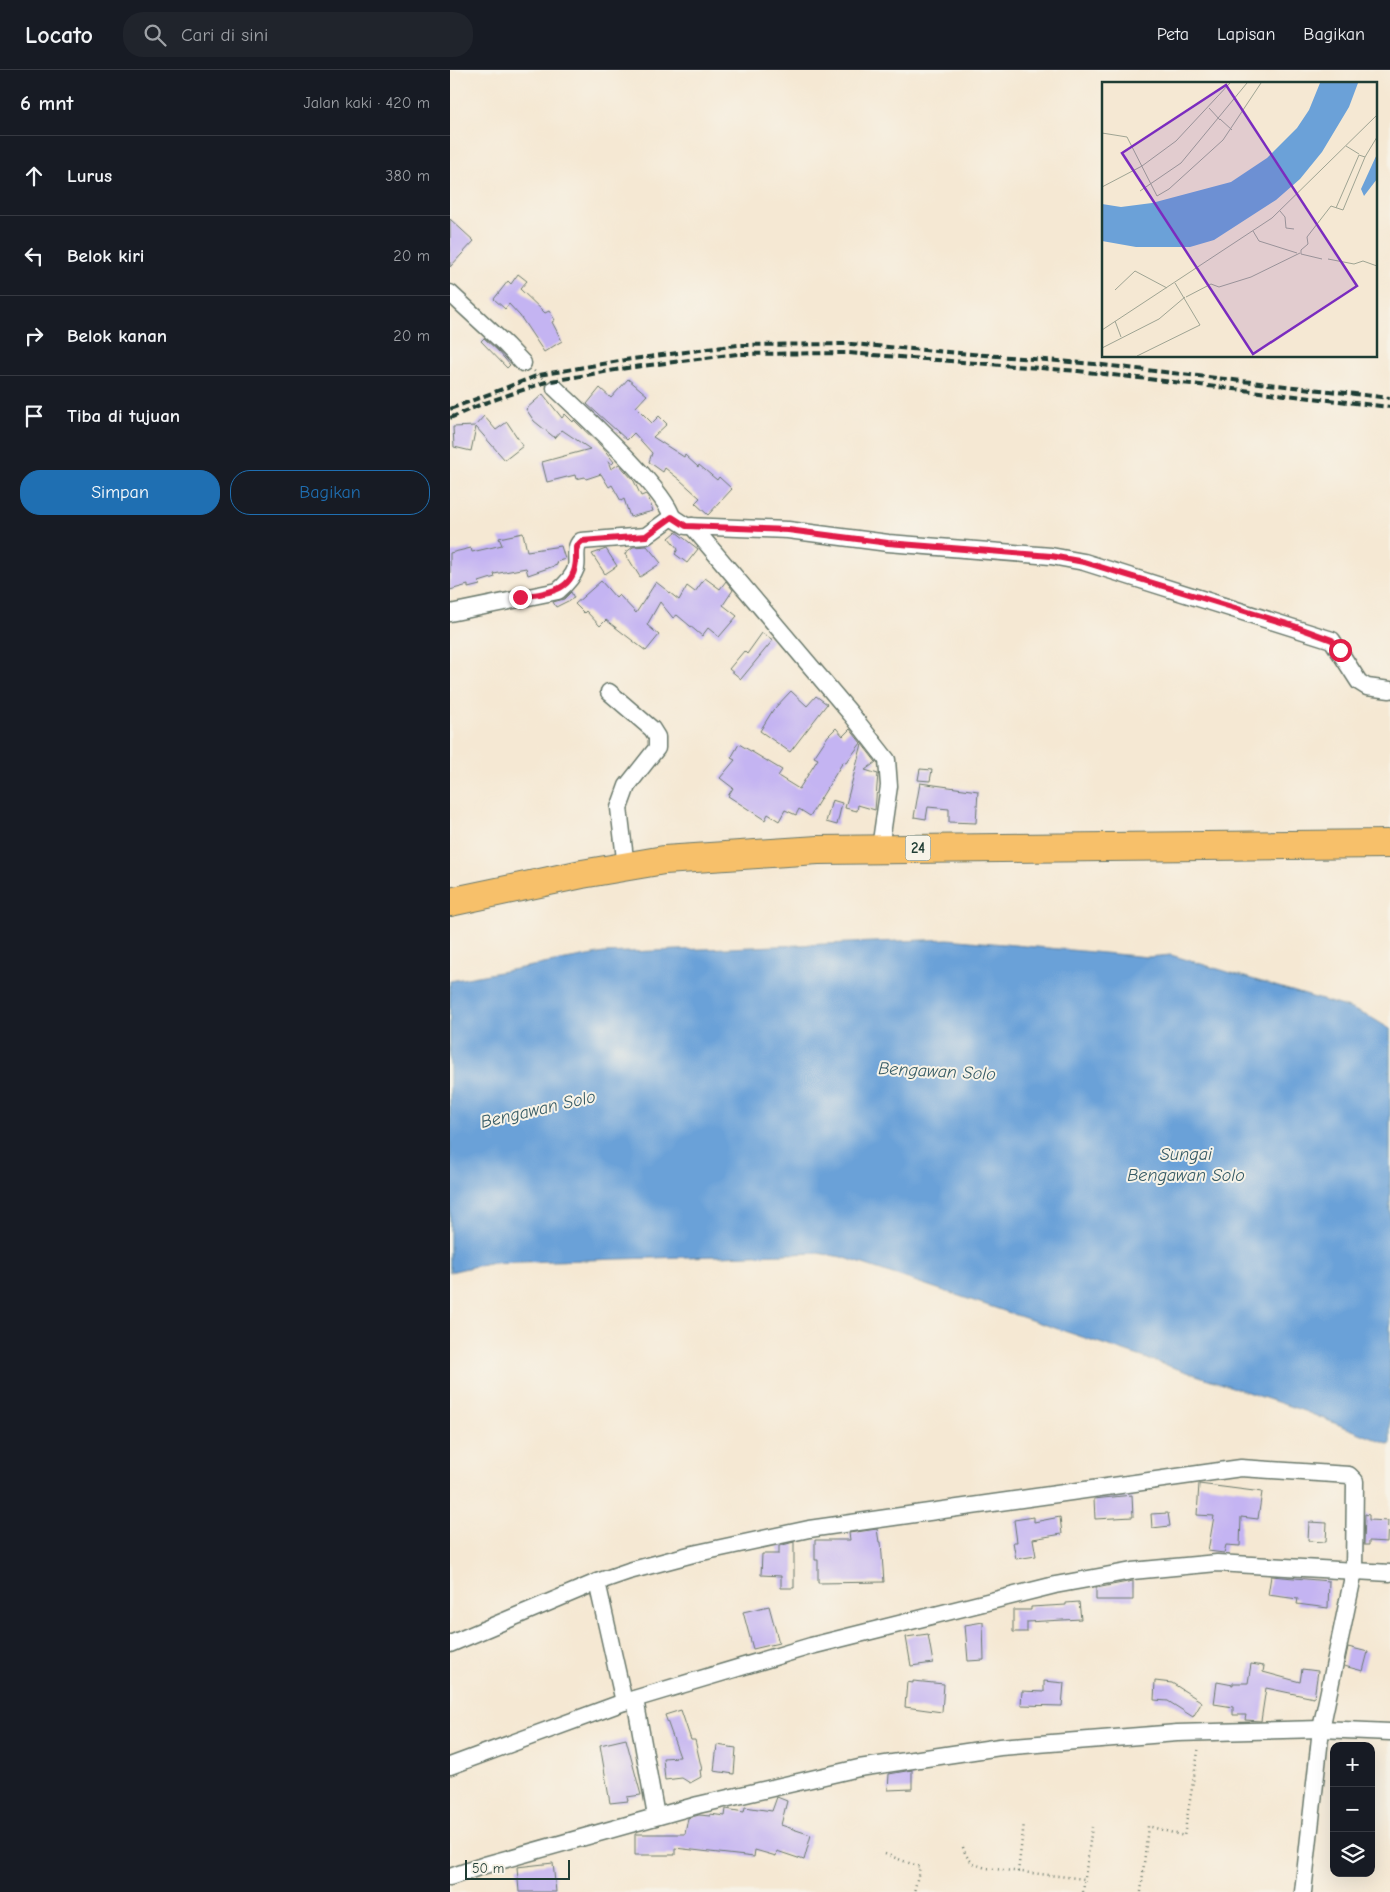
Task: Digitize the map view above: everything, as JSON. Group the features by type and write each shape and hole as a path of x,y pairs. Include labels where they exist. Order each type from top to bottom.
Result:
{"highway":[{"name":"24","path":"450,902 626,866 707,857 880,848 1125,848 1390,844"}],"street":[{"path":"450,293 506,345 522,363"},
{"path":"555,388 603,434 660,496 669,508 672,517 683,524 788,530 888,543 1051,556 1084,562 1332,640 1359,682 1367,687 1390,690"},
{"path":"450,613 558,590 567,583 576,568 577,547 582,541 646,536 672,517"},
{"path":"692,526 856,720 887,760 890,786 880,848"},
{"path":"609,692 652,729 657,737 657,748 627,786 619,808 626,866"},
{"path":"450,1644 597,1582 693,1554 810,1529 1241,1468 1353,1477 1355,1481 1354,1572 1321,1729 1303,1892"},
{"path":"450,1766 630,1701 811,1646 1065,1583 1132,1571 1217,1562 1390,1573"},
{"path":"597,1582 630,1701 656,1816"},
{"path":"450,1878 485,1865 698,1804 859,1768 1000,1746 1201,1732 1321,1729 1390,1732"}],"path":[{"path":"522,363 555,388"},
{"path":"1140,1892 1148,1826 1184,1836 1201,1732"},
{"path":"1018,1872 1024,1823"},
{"path":"1083,1892 1092,1827"},
{"path":"963,1848 966,1858 974,1865 1085,1879"},
{"path":"885,1854 920,1867 914,1892"}],"water":[{"name":"Sungai Bengawan Solo","path":"948,939 1148,957 1171,955 1349,1008 1372,1018 1390,1029 1390,1445 1304,1411 842,1257 817,1253 489,1263 450,1272 450,981 604,953"}],"building":[{"path":"450,219 474,241 450,267"},
{"path":"518,274 527,281 520,289 545,313 549,311 555,320 552,322 562,341 544,352 520,316 509,304 505,309 494,299 508,281 511,284"},
{"path":"484,338 510,365 507,368 481,341"},
{"path":"628,379 647,395 636,407 652,423 659,416 667,424 653,437 684,457 685,455 717,480 719,477 732,489 708,515 695,503 700,498 680,480 665,468 663,472 649,462 652,453 634,433 627,440 587,404 600,388 611,398"},
{"path":"543,394 562,418 565,414 573,422 574,420 603,448 614,462 612,464 608,461 611,469 619,464 634,481 641,496 646,494 653,511 630,517 624,499 621,501 612,485 609,487 601,474 586,479 585,477 576,479 575,475 547,482 542,462 590,449 562,430 555,438 534,421 526,409"},
{"path":"484,416 496,430 507,422 523,446 505,460 476,427 471,451 454,447 453,427 475,426"},
{"path":"676,532 698,549 687,563 675,554 678,549 669,538"},
{"path":"523,533 527,551 561,546 565,559 556,562 557,565 528,575 526,568 494,574 495,577 479,582 480,585 468,588 468,585 450,590 450,553 471,548 472,552 502,545 499,538"},
{"path":"647,546 661,563 640,577 625,553 633,547"},
{"path":"606,549 617,566 605,574 592,554"},
{"path":"705,578 720,589 726,581 733,590 723,605 737,616 719,637 708,628 702,636 677,615 673,618 660,602 647,625 659,635 646,651 606,620 600,626 586,611 584,613 575,604 601,581 616,598 619,595 636,613 656,582 679,600 687,586 695,592"},
{"path":"571,592 574,598 556,607 553,602 564,599"},
{"path":"762,633 773,640 741,679 729,669 744,651 747,654"},
{"path":"791,691 807,706 816,696 827,704 790,752 760,731 773,710"},
{"path":"836,728 843,736 850,729 861,743 846,763 843,762 810,816 799,809 796,815 785,810 779,821 768,814 765,820 728,796 733,788 720,778 735,760 731,758 739,744 782,770 778,776 799,789 818,759 814,757 828,736"},
{"path":"862,744 876,762 865,770 878,774 875,810 858,805 857,811 845,808"},
{"path":"920,769 932,770 930,781 918,780"},
{"path":"920,783 978,791 976,823 949,822 949,809 928,807 926,819 914,817"},
{"path":"832,800 842,803 837,825 826,822"},
{"path":"1199,1484 1262,1492 1258,1519 1241,1517 1240,1546 1226,1545 1224,1553 1208,1551 1214,1516 1197,1515"},
{"path":"1132,1495 1133,1517 1095,1519 1094,1499"},
{"path":"1168,1513 1170,1526 1152,1528 1151,1514"},
{"path":"1365,1514 1369,1515 1369,1520 1388,1521 1387,1542 1369,1541 1369,1545 1364,1545"},
{"path":"1034,1517 1034,1522 1060,1517 1062,1534 1033,1539 1036,1556 1016,1559 1013,1542 1017,1542 1014,1520"},
{"path":"1309,1522 1327,1523 1326,1542 1308,1541"},
{"path":"877,1529 879,1542 881,1542 884,1582 818,1583 818,1560 815,1560 815,1540 850,1540 849,1533"},
{"path":"794,1542 794,1588 781,1588 781,1576 761,1575 762,1554 779,1554 779,1546"},
{"path":"1271,1576 1329,1581 1328,1608 1297,1604 1298,1599 1268,1595"},
{"path":"1133,1581 1133,1600 1096,1600 1096,1588"},
{"path":"1079,1602 1081,1619 1027,1622 1027,1632 1013,1632 1013,1610 1031,1610 1031,1607 1066,1605 1066,1603"},
{"path":"769,1606 779,1643 753,1649 743,1612"},
{"path":"983,1622 984,1660 968,1661 965,1625"},
{"path":"928,1634 933,1663 911,1666 906,1637"},
{"path":"1348,1647 1368,1652 1363,1671 1344,1666"},
{"path":"1251,1664 1264,1666 1263,1672 1300,1682 1302,1669 1318,1671 1314,1698 1266,1688 1261,1721 1245,1720 1246,1715 1233,1715 1233,1707 1214,1704 1217,1682 1233,1685 1233,1683 1248,1683"},
{"path":"913,1681 944,1684 942,1712 905,1707 907,1682 913,1683"},
{"path":"1044,1681 1064,1683 1062,1706 1021,1705 1022,1691 1044,1692"},
{"path":"1155,1681 1172,1683 1202,1702 1193,1717 1168,1701 1154,1700"},
{"path":"681,1710 691,1740 695,1740 702,1770 700,1770 701,1777 690,1783 682,1778 665,1780 663,1758 680,1757 665,1715"},
{"path":"626,1739 641,1795 627,1797 628,1801 610,1803 600,1745"},
{"path":"717,1745 736,1748 734,1774 714,1771"},
{"path":"912,1770 912,1789 888,1790 889,1774"},
{"path":"777,1797 787,1801 781,1825 811,1835 804,1860 777,1851 776,1856 755,1850 754,1857 675,1848 675,1855 635,1855 635,1834 685,1834 688,1818 699,1815 710,1816 710,1814 725,1816 726,1809 744,1812 745,1807 772,1811"},
{"path":"553,1863 556,1892 519,1892 517,1867"}],"railway":[{"path":"450,409 539,375 625,360 738,345 851,344 1094,364 1390,398"},
{"path":"450,418 482,404 546,382 627,368 737,354 848,353 1078,371 1390,407"}],"route":[{"path":"520,597 558,590 567,583 576,568 577,547 582,541 632,539 646,536 672,517 686,526 788,530 888,543 1001,554 1051,556 1084,562 1294,626 1332,640 1340,650"}],"water label":[{"name":"Bengawan Solo","path":"937,1071"},
{"name":"Bengawan Solo","path":"538,1109"}]}
